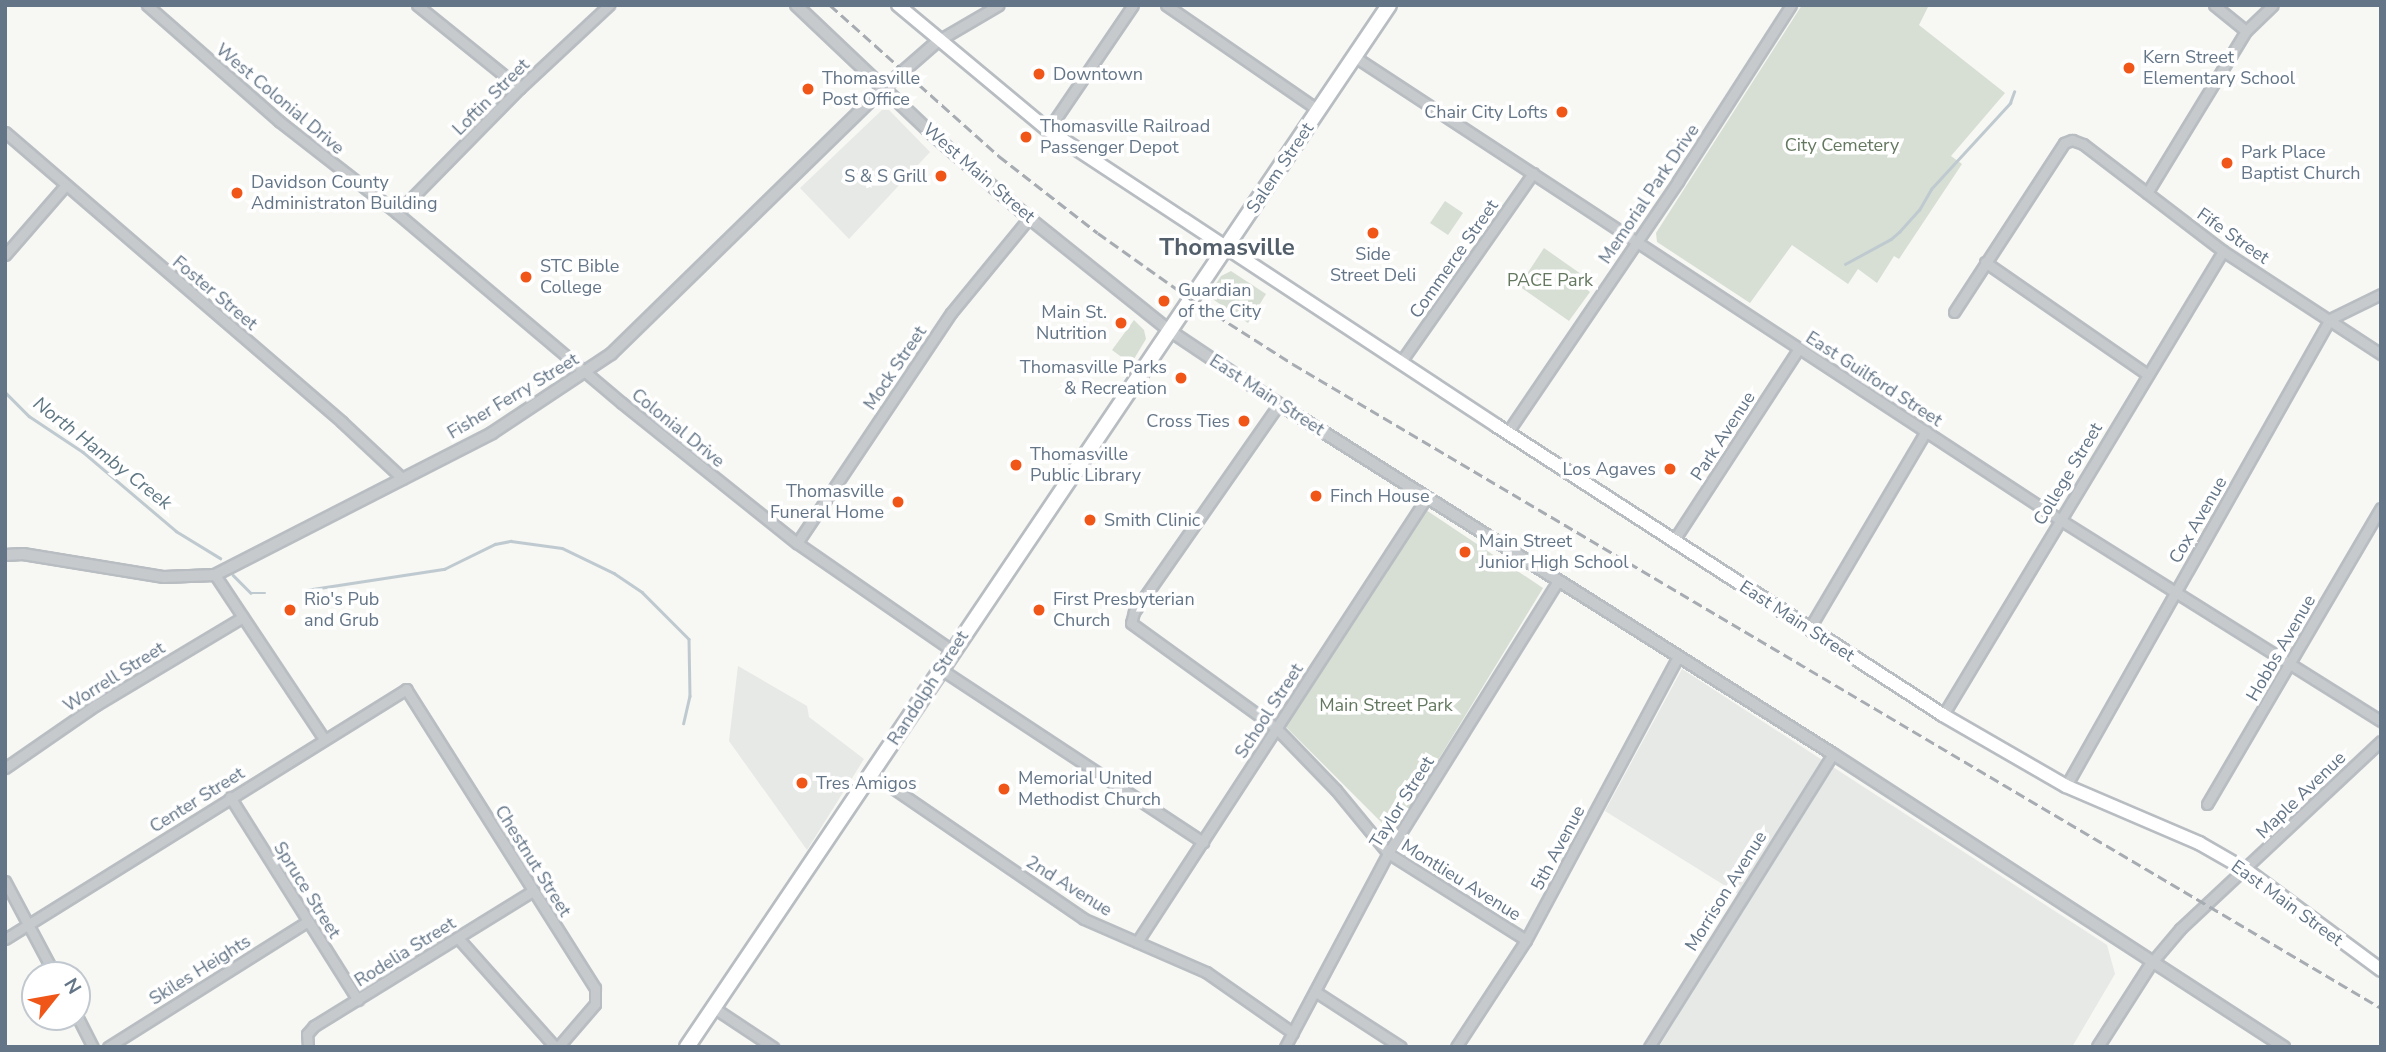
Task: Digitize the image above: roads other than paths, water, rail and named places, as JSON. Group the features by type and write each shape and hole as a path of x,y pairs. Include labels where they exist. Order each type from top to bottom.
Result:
{"main road":[{"path":"898,5 1048,130 1225,249"},
{"name":"Salem Street","path":"1170,331 1389,5"},
{"name":"East Main Street","path":"1225,249 1943,715 2066,786 2199,843 2246,870 2381,970"},
{"name":"Randolph Street","path":"687,1047 1170,331"}],"street":[{"name":"West Colonial Drive","path":"147,5 279,121 397,213"},
{"path":"417,5 520,88"},
{"name":"Loftin Street","path":"397,213 520,88 609,5"},
{"name":"West Main Street","path":"796,5 1029,218 1170,331"},
{"path":"939,40 999,5"},
{"path":"1048,130 1133,5"},
{"path":"1166,5 1318,110"},
{"name":"Memorial Park Drive","path":"1507,433 1791,5"},
{"path":"2214,5 2246,31"},
{"path":"2147,193 2246,31 2273,5"},
{"name":"Fisher Ferry Street","path":"5,555 23,554 164,577 215,575 504,426 611,354 884,88 939,40"},
{"name":"East Guilford Street","path":"1354,57 2059,519 2291,662 2381,721"},
{"name":"Foster Street","path":"5,132 342,422 403,479"},
{"name":"Fife Street","path":"1985,262 2064,143 2072,140 2083,144 2223,251 2330,318 2381,354"},
{"name":"Commerce Street","path":"1400,363 1533,173"},
{"path":"5,255 65,186"},
{"name":"Colonial Drive","path":"397,213 586,373 797,543 953,651"},
{"name":"Mock Street","path":"797,543 951,313 1029,218"},
{"name":"College Street","path":"1943,715 2223,251"},
{"path":"1954,312 1985,262 2147,374"},
{"path":"2330,318 2381,293"},
{"name":"Cox Avenue","path":"2066,786 2330,318"},
{"name":"East Main Street","path":"1170,331 1279,404 1677,658 1833,754 2284,1047"},
{"name":"Park Avenue","path":"1674,540 1799,348"},
{"name":"Montlieu Avenue","path":"1279,404 1133,612 1131,623 1276,729 1336,790 1388,853 1526,940"},
{"path":"1809,629 1926,431"},
{"name":"School Street","path":"1137,942 1427,497"},
{"name":"Hobbs Avenue","path":"2207,804 2381,508"},
{"path":"215,575 324,739"},
{"name":"Taylor Street","path":"1285,1047 1388,853 1558,582"},
{"name":"Worrell Street","path":"5,768 96,705 243,617"},
{"name":"5th Avenue","path":"1456,1047 1526,940 1677,658"},
{"path":"942,670 1203,842"},
{"name":"Center Street","path":"5,939 406,689"},
{"name":"Chestnut Street","path":"406,689 595,988 595,1004 557,1047"},
{"name":"Maple Avenue","path":"2153,961 2180,929 2381,741"},
{"name":"Morrison Avenue","path":"1649,1047 1833,754"},
{"name":"2nd Avenue","path":"871,773 1084,919 1206,972 1293,1033"},
{"name":"Spruce Street","path":"230,797 358,1000"},
{"path":"5,881 48,961"},
{"name":"Rodelia Street","path":"310,1046 307,1034 310,1030 533,891"},
{"name":"Skiles Heights","path":"108,1047 309,921"},
{"path":"458,938 557,1047"},
{"path":"2098,1047 2153,961"},
{"path":"1316,992 1401,1047"},
{"path":"714,1008 773,1047"},
{"path":"85,1031 93,1047"}],"waterway":[{"path":"1845,264 1899,232 1919,210 1931,189 2010,103 2014,92"},
{"name":"North Hamby Creek","path":"5,392 29,416 83,452 176,531 220,558"},
{"name":"North Hamby Creek","path":"306,590 444,569 495,544 511,541 562,548 614,573 642,592 689,639 690,696 684,723"},
{"name":"North Hamby Creek","path":"233,575 251,593 265,593"}],"railway":[{"path":"830,5 999,156 1098,233 1191,299 1293,364 2381,1008"}],"place":[{"name":"Kern Street Elementary School","path":"2129,68"},
{"name":"Downtown","path":"1039,74"},
{"name":"Thomasville Post Office","path":"808,89"},
{"name":"Chair City Lofts","path":"1562,112"},
{"name":"Thomasville Railroad Passenger Depot","path":"1026,137"},
{"name":"Park Place Baptist Church","path":"2227,163"},
{"name":"S & S Grill","path":"941,176"},
{"name":"Davidson County Administraton Building","path":"237,193"},
{"name":"Side Street Deli","path":"1373,233"},
{"name":"STC Bible College","path":"526,277"},
{"name":"Guardian of the City","path":"1164,301"},
{"name":"Main St. Nutrition","path":"1121,323"},
{"name":"Thomasville Parks & Recreation","path":"1181,378"},
{"name":"Cross Ties","path":"1244,421"},
{"name":"Thomasville Public Library","path":"1016,465"},
{"name":"Los Agaves","path":"1670,469"},
{"name":"Finch House","path":"1316,496"},
{"name":"Thomasville Funeral Home","path":"898,502"},
{"name":"Smith Clinic","path":"1090,520"},
{"name":"Main Street Junior High School","path":"1465,552"},
{"name":"Rio's Pub and Grub","path":"290,610"},
{"name":"First Presbyterian Church","path":"1039,610"},
{"name":"Tres Amigos","path":"802,783"},
{"name":"Memorial United Methodist Church","path":"1004,789"}],"district":[{"name":"Thomasville","path":"1227,248"}],"park label":[{"name":"City Cemetery","path":"1842,145"},
{"name":"PACE Park","path":"1550,280"},
{"name":"Main Street Park","path":"1386,705"}]}
